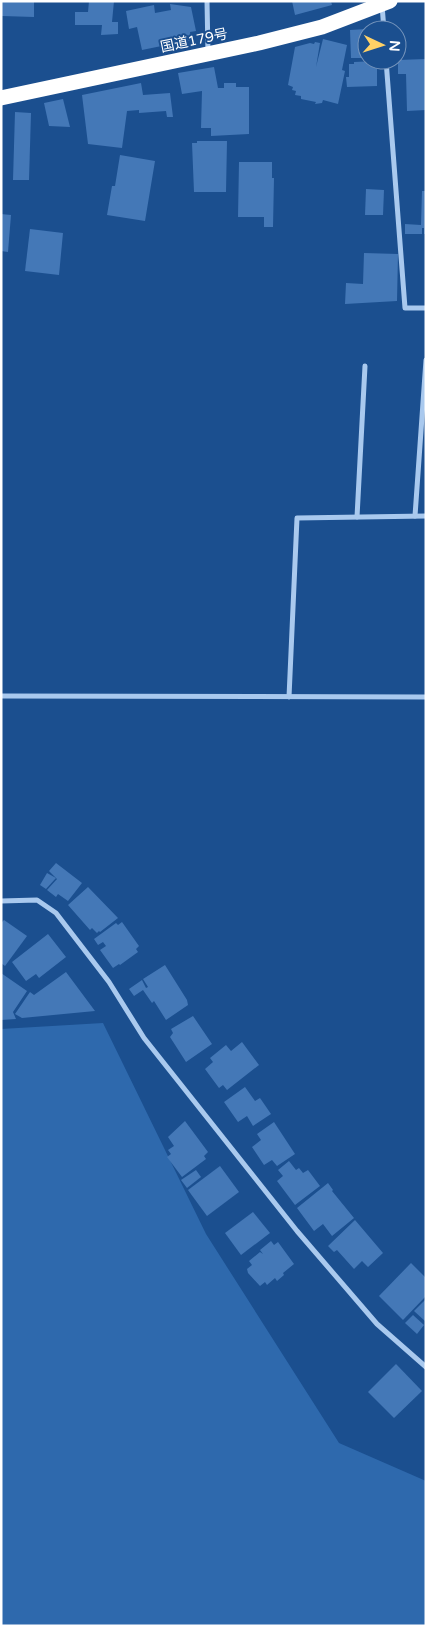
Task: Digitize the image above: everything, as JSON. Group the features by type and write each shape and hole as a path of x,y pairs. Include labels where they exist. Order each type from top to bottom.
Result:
{"highway":[{"name":"国道179号","path":"1,98 208,54 322,27 386,3"}],"street":[{"path":"208,1 208,54"},
{"path":"385,20 386,3"},
{"path":"387,70 405,308 426,308"},
{"path":"415,516 426,360"},
{"path":"357,517 365,366"},
{"path":"289,697 297,518 426,516"},
{"path":"1,696 426,697"},
{"path":"1,901 37,900 56,912 109,982 144,1038 297,1232 377,1324 426,1367"}],"shaded area":[{"path":"103,1023 206,1234 339,1443 426,1481 426,1626 1,1626 1,1029"}],"building":[{"path":"2,1 34,1 34,17 2,16"},
{"path":"89,1 114,1 112,22 118,22 118,34 101,35 102,25 75,25 75,12 88,12"},
{"path":"292,1 331,1 332,5 295,15"},
{"path":"170,4 191,7 196,31 190,32 191,40 142,50 137,27 129,29 126,11 154,5 155,13 171,10"},
{"path":"350,30 357,30 357,58 351,58"},
{"path":"323,39 347,45 342,70 345,71 338,104 323,100 322,103 315,104 316,102 301,99 301,96 295,95 296,91 292,90 293,87 288,85 295,47 310,43 314,44 315,42 320,43 316,67"},
{"path":"426,59 426,110 407,111 406,74 398,74 398,70 407,70 407,60"},
{"path":"354,62 357,62 357,70 377,70 377,86 347,87 346,77 349,77 349,64 354,64"},
{"path":"214,67 218,88 224,88 224,83 236,83 236,87 249,87 249,134 211,136 211,128 201,128 202,91 182,94 178,73"},
{"path":"141,83 143,95 170,93 173,117 167,117 166,111 139,113 139,110 127,111 122,148 88,144 82,95"},
{"path":"63,99 70,127 49,126 44,103"},
{"path":"15,112 31,113 29,180 13,180"},
{"path":"197,141 227,141 226,192 194,192 192,143 197,143"},
{"path":"120,155 155,161 145,221 107,215 112,186 115,186"},
{"path":"239,162 272,162 272,178 274,178 273,227 264,227 264,217 238,217"},
{"path":"366,189 384,190 383,215 365,215"},
{"path":"422,191 426,191 426,234 424,234 424,228 422,228 422,234 405,234 405,224 421,225"},
{"path":"1,214 11,215 8,252 1,251"},
{"path":"30,229 63,233 59,275 25,271"},
{"path":"364,253 398,254 397,301 345,304 346,283 363,284"},
{"path":"56,863 82,883 68,901 58,894 56,897 47,890 57,879 49,871"},
{"path":"47,873 56,878 46,889 40,885"},
{"path":"88,887 118,918 97,933 92,928 90,930 68,905"},
{"path":"4,920 27,936 5,966 1,963 1,923"},
{"path":"122,922 139,946 136,949 138,952 113,968 100,950 106,946 103,942 98,945 94,939 116,923 118,925"},
{"path":"48,934 66,957 39,978 36,974 26,981 12,962"},
{"path":"165,965 187,1000 188,1005 166,1020 154,1001 152,1003 143,990 134,996 129,989 142,980 146,988 148,987 143,979"},
{"path":"66,972 95,1011 22,1018 15,1014 30,992 34,995"},
{"path":"1,973 27,991 13,1012 16,1019 1,1020"},
{"path":"193,1016 212,1044 186,1062 170,1037 173,1033 171,1029"},
{"path":"242,1042 259,1065 227,1090 223,1085 219,1088 205,1069 213,1062 210,1058 226,1045 231,1051"},
{"path":"245,1087 255,1101 260,1098 271,1114 253,1126 247,1116 238,1122 224,1102"},
{"path":"185,1121 208,1152 204,1156 206,1159 182,1177 167,1157 171,1154 168,1150 174,1146 168,1137"},
{"path":"274,1122 295,1154 277,1166 272,1160 264,1165 252,1147 261,1140 257,1134"},
{"path":"289,1161 296,1170 299,1168 303,1173 308,1170 320,1186 295,1205 277,1181 283,1176 278,1170"},
{"path":"220,1166 239,1192 207,1216 188,1190"},
{"path":"196,1170 201,1177 187,1188 181,1180"},
{"path":"328,1183 332,1191 354,1218 332,1236 323,1224 314,1231 297,1208"},
{"path":"253,1212 270,1233 241,1255 225,1233"},
{"path":"355,1220 383,1253 368,1267 362,1261 354,1269 337,1250 334,1252 328,1246"},
{"path":"271,1241 274,1245 278,1242 294,1264 277,1281 275,1278 267,1285 265,1282 260,1286 248,1273 247,1269 252,1265 249,1261 260,1252 263,1254 260,1250"},
{"path":"411,1263 426,1278 426,1296 403,1320 379,1296"},
{"path":"426,1299 426,1322 414,1311"},
{"path":"413,1315 424,1325 417,1334 405,1323"},
{"path":"396,1364 422,1391 394,1418 368,1392"}]}
